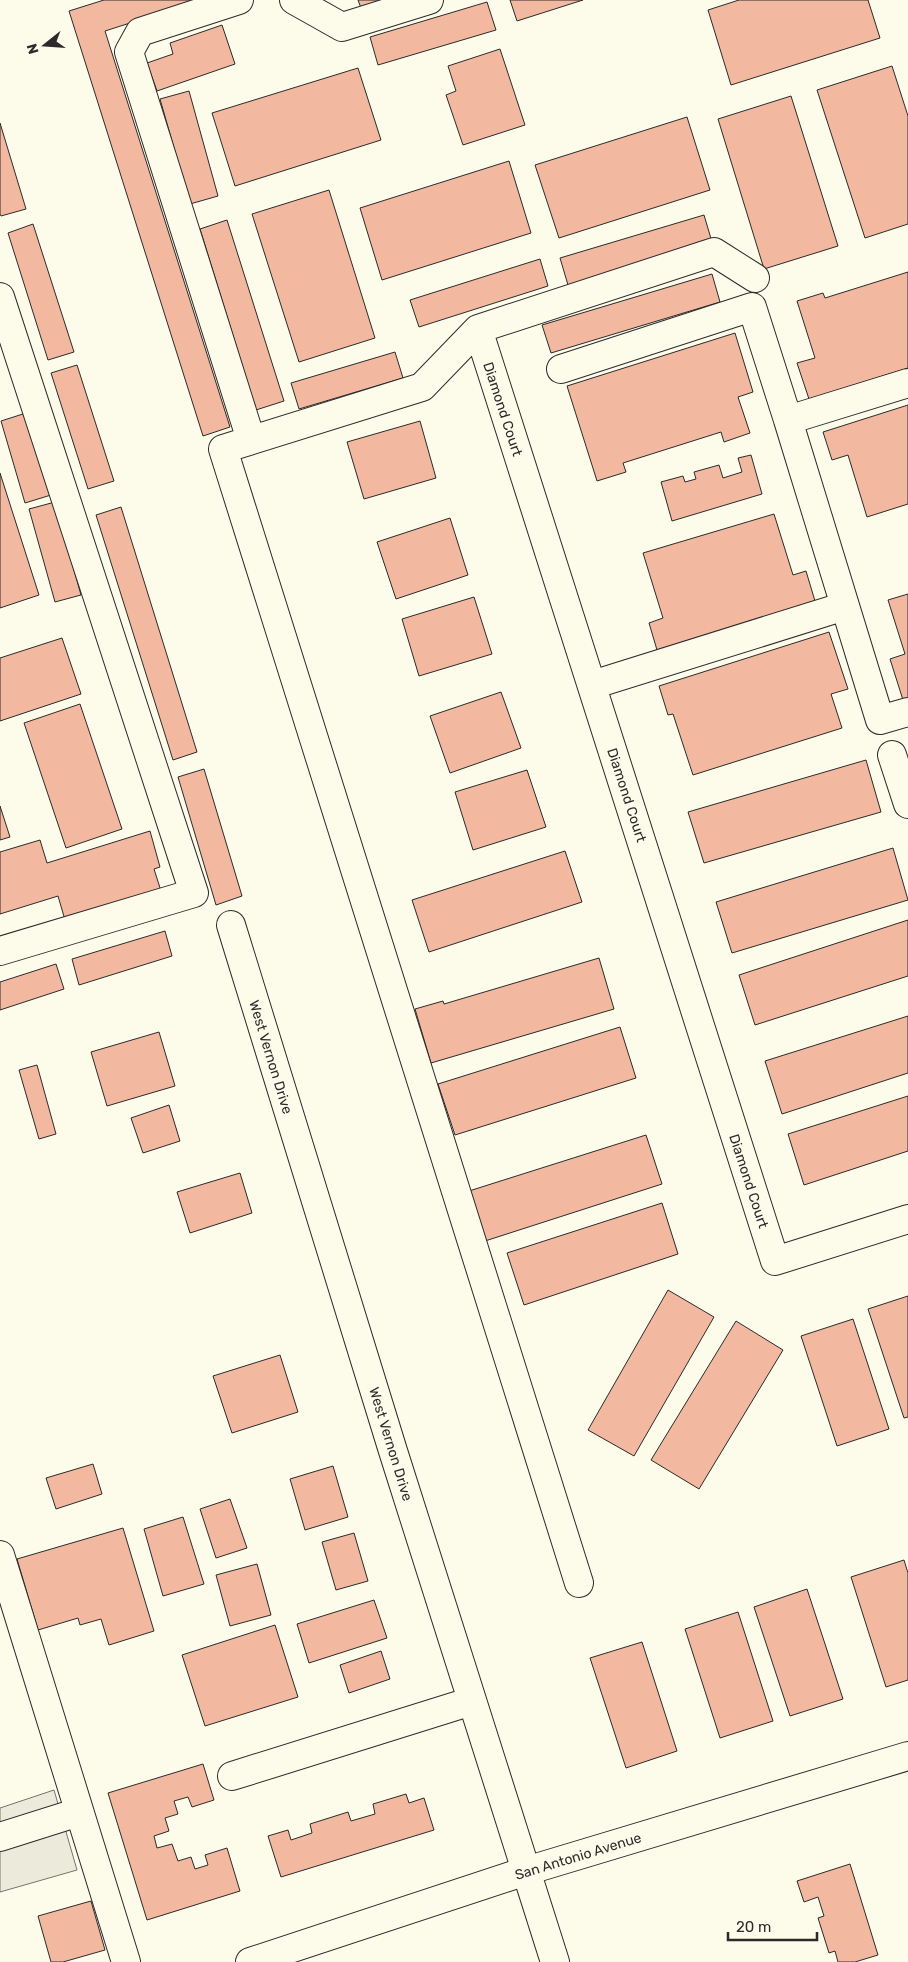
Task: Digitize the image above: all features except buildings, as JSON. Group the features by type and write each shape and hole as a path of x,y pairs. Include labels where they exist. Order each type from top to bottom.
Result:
{"street":[{"path":"239,0 140,32 129,52 250,440"},
{"path":"294,0 342,28 429,0"},
{"path":"579,1582 223,449 422,387 478,329 714,252 755,278"},
{"path":"0,298 194,893 0,951"},
{"path":"561,369 752,308 880,720 908,712"},
{"name":"Diamond Court","path":"478,329 775,1261 908,1219"},
{"path":"788,420 908,383"},
{"path":"592,685 845,606"},
{"path":"892,755 908,804"},
{"name":"West Vernon Drive","path":"231,925 392,1451 555,1962"},
{"path":"0,1555 126,1962"},
{"path":"232,1776 472,1701"},
{"name":"San Antonio Avenue","path":"250,1962 526,1871 908,1756"},
{"path":"0,1837 79,1812"}],"shaded area":[{"path":"54,1790 77,1870 0,1892 0,1808"}]}
